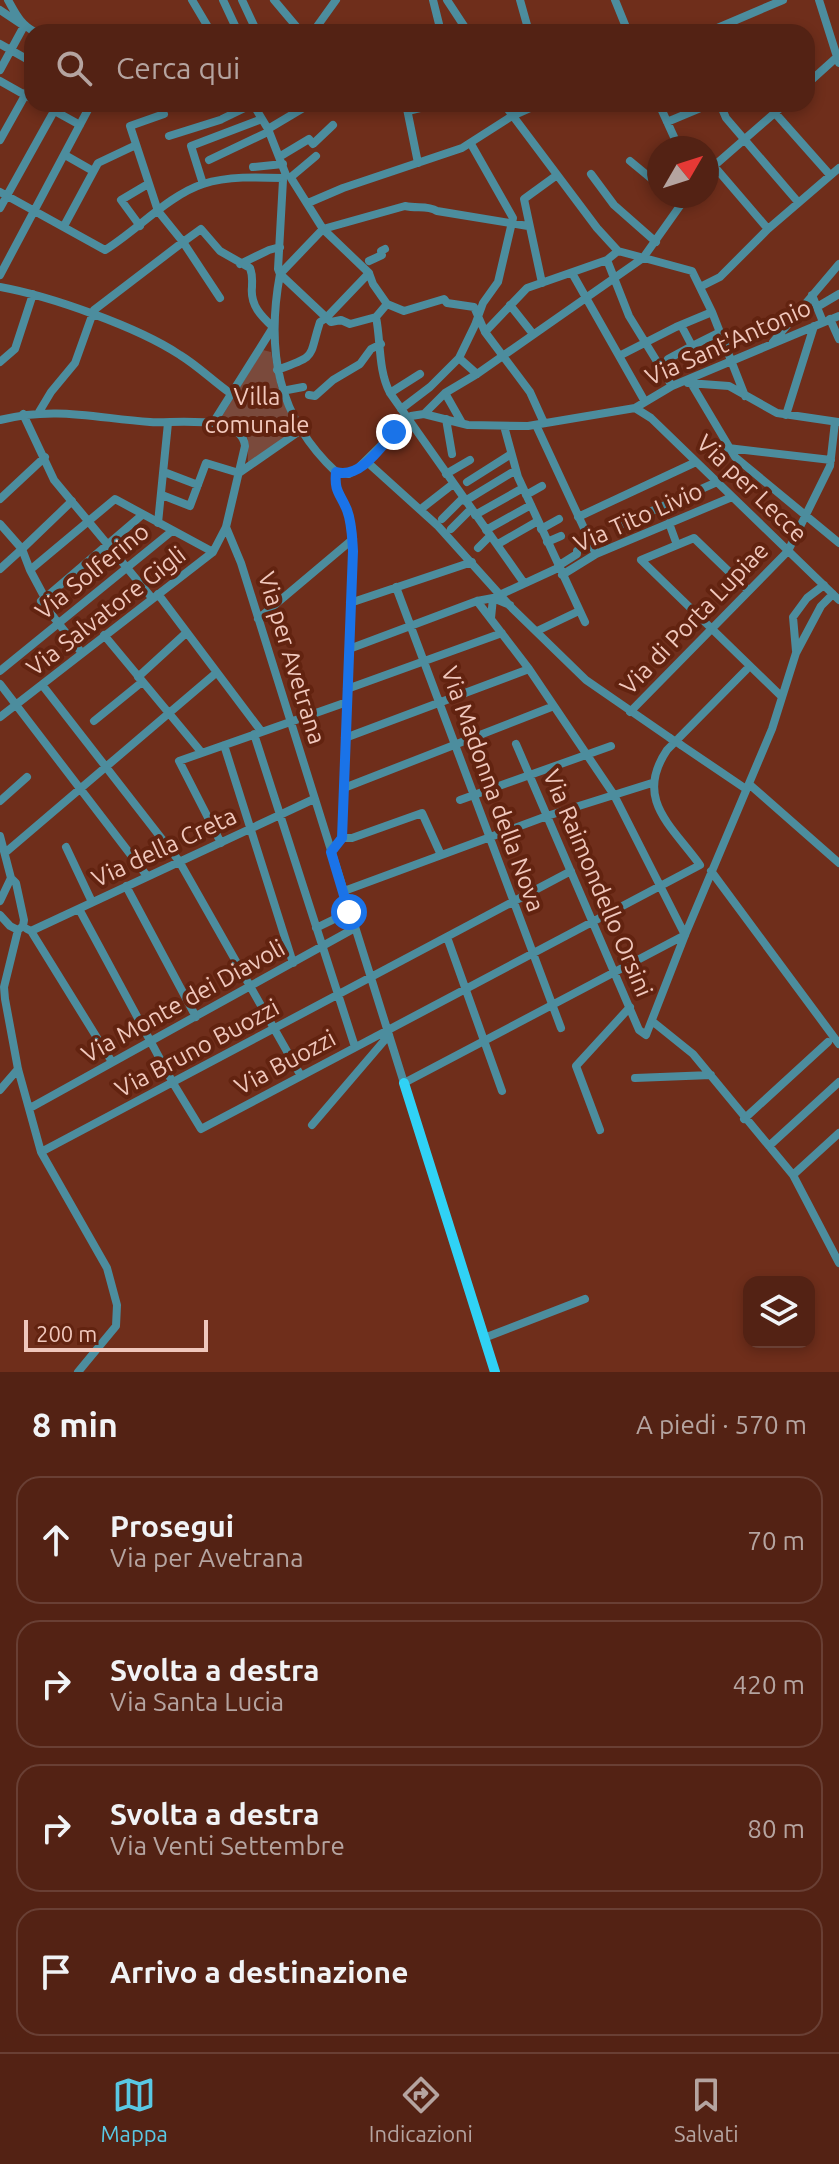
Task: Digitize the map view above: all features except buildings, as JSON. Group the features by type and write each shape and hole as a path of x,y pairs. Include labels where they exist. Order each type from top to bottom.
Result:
{"main road":[{"path":"404,1083 495,1372"}],"street":[{"path":"8,0 24,26"},
{"path":"192,0 206,24"},
{"path":"223,0 234,24"},
{"path":"242,0 253,24"},
{"path":"274,0 294,24"},
{"path":"319,24 336,0"},
{"path":"433,0 439,24"},
{"path":"447,0 463,24"},
{"path":"615,0 625,24"},
{"path":"727,24 783,0"},
{"path":"815,78 838,60 819,0"},
{"path":"523,1 527,24"},
{"path":"0,10 24,26"},
{"path":"0,70 24,26"},
{"path":"0,44 24,58"},
{"path":"0,81 24,94"},
{"path":"0,140 24,104"},
{"path":"0,208 3,194 53,112"},
{"path":"63,112 80,125"},
{"path":"0,275 87,112"},
{"path":"169,136 245,112"},
{"path":"203,184 191,146 251,112"},
{"path":"260,112 287,178 308,203 323,229 369,273 387,304 404,311 444,299 447,303 474,307 485,332 530,392 540,424 596,554"},
{"path":"209,160 297,112"},
{"path":"408,112 418,163"},
{"path":"509,112 618,251 692,271 712,312 745,396"},
{"path":"308,203 471,144 521,112"},
{"path":"663,112 673,136"},
{"path":"667,122 691,112"},
{"path":"723,112 798,202"},
{"path":"719,162 775,113 830,175"},
{"path":"164,114 130,126 158,211 220,298"},
{"path":"253,167 281,161 309,139 313,144 333,125"},
{"path":"401,409 430,387 459,357 483,303 498,282 513,218 471,144"},
{"path":"64,226 98,163 136,145"},
{"path":"65,155 93,171"},
{"path":"3,194 105,250 158,211 203,184 244,177 287,178 316,156"},
{"path":"630,161 647,175"},
{"path":"700,287 720,277 768,229 839,168"},
{"path":"591,174 614,205 656,242"},
{"path":"542,283 524,199 557,175"},
{"path":"719,177 768,229"},
{"path":"287,178 273,327 277,370 290,413 336,472 349,474 366,461 406,419 424,414 462,423 504,426 540,424 635,408"},
{"path":"140,226 121,200 148,184"},
{"path":"280,274 323,229 405,206 418,209 427,207 528,226"},
{"path":"424,414 445,393 643,258 679,208"},
{"path":"39,412 75,363 94,310 201,229 209,241 250,268 251,291 257,311 273,327"},
{"path":"240,264 280,247"},
{"path":"369,261 382,255 381,251 385,249"},
{"path":"485,332 527,288 607,260 618,251"},
{"path":"607,260 629,316 675,384 729,386 786,415 837,422"},
{"path":"772,343 839,264"},
{"path":"277,370 312,353 320,322 369,273"},
{"path":"572,273 644,400"},
{"path":"280,274 331,322 341,320 350,324 376,317 387,304"},
{"path":"0,287 33,294 92,315 179,354 230,393"},
{"path":"0,362 15,349 33,294"},
{"path":"817,307 839,294"},
{"path":"812,295 839,339"},
{"path":"510,305 533,334"},
{"path":"619,356 712,312"},
{"path":"376,317 383,376 389,390 406,419 524,583"},
{"path":"786,415 827,321"},
{"name":"Via Sant'Antonio","path":"635,408 675,384 827,321"},
{"path":"213,423 273,327"},
{"path":"682,327 692,346"},
{"path":"668,359 720,332"},
{"path":"262,345 269,343 275,349"},
{"path":"282,391 309,393 360,364 371,349 381,344"},
{"path":"451,348 477,374"},
{"path":"376,391 389,390 420,374"},
{"path":"691,383 735,457 839,543"},
{"path":"445,393 462,423"},
{"name":"Via per Lecce","path":"635,408 651,418 836,597"},
{"path":"0,420 39,412 168,423 213,423 239,433 244,438 245,446 226,527"},
{"path":"23,414 45,457 49,473 128,569 186,633 257,733 280,815 355,1047"},
{"path":"446,419 452,454"},
{"name":"Via di Porta Lupiae","path":"630,712 788,551 831,460 837,422"},
{"path":"158,523 168,423"},
{"path":"504,426 524,491 585,622"},
{"path":"239,473 301,430"},
{"path":"728,448 831,460"},
{"path":"467,482 511,454"},
{"path":"0,499 45,457"},
{"path":"446,474 470,460"},
{"path":"366,461 421,509 472,562 496,596 595,688 747,786 839,863"},
{"path":"578,517 696,462"},
{"path":"162,495 190,506 206,463 239,473"},
{"path":"442,519 464,499 516,470"},
{"path":"164,472 198,485"},
{"path":"331,852 342,838 353,539 346,509 335,489 336,472"},
{"path":"618,526 717,482"},
{"path":"421,509 453,484"},
{"path":"451,529 473,512 542,486"},
{"name":"Via Tito Livio","path":"559,570 732,497"},
{"path":"30,570 115,499 213,552"},
{"path":"0,569 72,501"},
{"path":"478,548 488,533 531,505"},
{"path":"81,652 41,601 142,515"},
{"path":"498,544 559,519"},
{"path":"669,523 677,545"},
{"path":"0,524 25,546 30,570 45,598"},
{"name":"Via Salvatore Gigli","path":"0,717 213,552 226,527"},
{"name":"Via per Avetrana","path":"226,527 291,721 404,1083"},
{"name":"Via Solferino","path":"0,671 172,531"},
{"path":"547,542 561,536"},
{"path":"748,590 694,538 641,560 781,696"},
{"path":"258,619 353,539"},
{"path":"349,649 559,570 577,551"},
{"path":"350,603 472,562"},
{"path":"796,653 793,617 807,598 824,585"},
{"name":"Via Madonna della Nova","path":"396,587 561,1028"},
{"path":"491,618 496,596"},
{"path":"836,597 821,606 796,653 772,729 711,871 652,1021 693,1054 793,1175 839,1263"},
{"path":"477,601 529,669 614,795 685,935"},
{"path":"537,631 579,611"},
{"path":"94,721 186,633"},
{"path":"347,689 502,633"},
{"path":"104,635 202,753"},
{"path":"345,738 529,669"},
{"path":"344,891 547,816 652,783 667,750 746,670"},
{"path":"6,852 216,673"},
{"path":"0,684 147,876"},
{"path":"43,686 179,861 301,1076"},
{"path":"221,843 179,761 347,702"},
{"path":"344,788 554,706"},
{"name":"Via Raimondello Orsini","path":"516,744 639,1030 646,1035 652,1021"},
{"path":"224,745 293,963"},
{"path":"460,800 611,746"},
{"path":"0,801 27,777"},
{"name":"Via Buozzi","path":"173,1083 201,1129 700,865 661,811 652,783"},
{"name":"Via della Creta","path":"24,929 79,909 314,799"},
{"path":"327,839 352,838 422,813 441,855"},
{"path":"0,836 11,878 20,897 24,929 112,1062"},
{"path":"66,847 92,902"},
{"name":"Via Bruno Buozzi","path":"41,1152 571,871"},
{"path":"711,871 839,1044"},
{"path":"0,901 2,889 11,878"},
{"path":"126,886 196,1017"},
{"path":"79,909 173,1083"},
{"path":"316,928 349,912"},
{"path":"0,916 10,926 24,929"},
{"name":"Via Monte dei Diavoli","path":"30,1108 355,928"},
{"path":"24,929 2,988 18,1069 41,1152 107,1268 117,1305 116,1326 78,1372"},
{"path":"404,1083 685,935"},
{"path":"447,937 502,1091"},
{"path":"600,1130 576,1066 630,1007"},
{"path":"312,1125 389,1032"},
{"path":"744,1119 828,1042"},
{"path":"0,1090 18,1069"},
{"path":"635,1078 711,1075"},
{"path":"769,1146 839,1082"},
{"path":"793,1175 839,1133"},
{"path":"830,1245 839,1239"},
{"path":"484,1338 585,1299"}],"green space":[{"name":"Villa comunale","path":"263,350 271,352 278,387 295,430 248,464 246,435 221,418"}],"route":[{"path":"349,912 331,852 342,838 353,551 352,529 335,489 336,472 349,474 354,471 394,432"}]}
